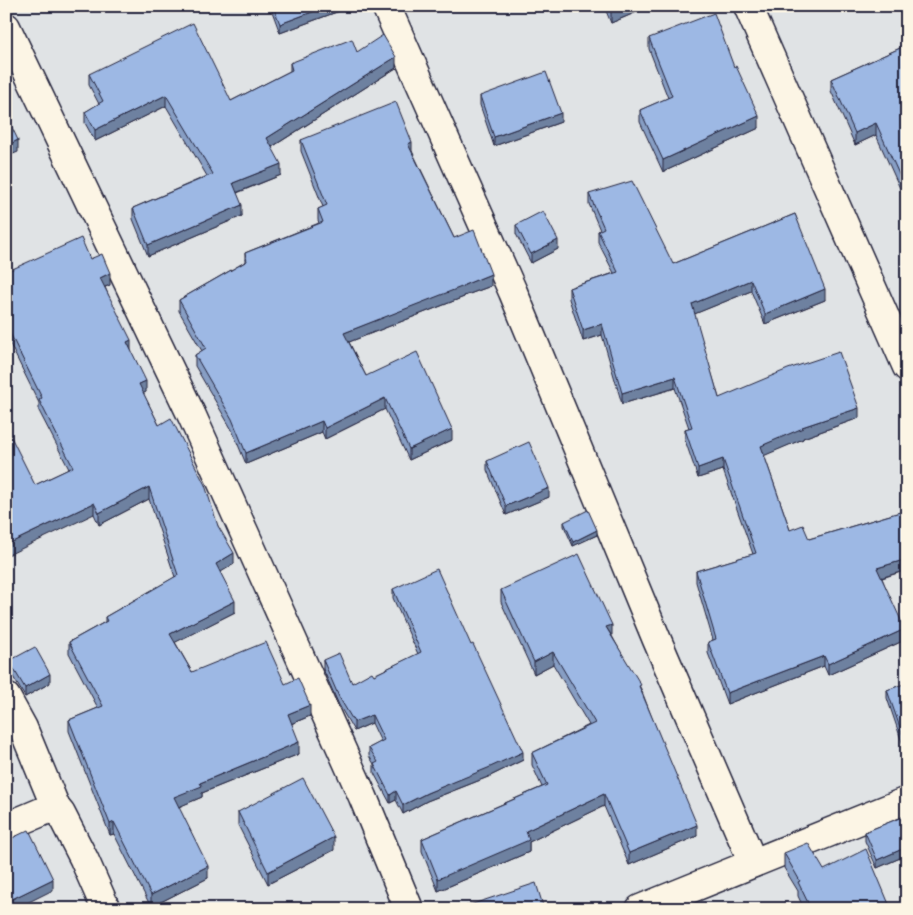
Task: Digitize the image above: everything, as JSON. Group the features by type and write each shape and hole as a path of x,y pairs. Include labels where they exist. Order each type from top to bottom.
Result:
{"street":[{"path":"386,6 513,292 657,640 753,863"},
{"path":"748,6 907,367"},
{"path":"6,27 192,416 363,797 410,909"},
{"path":"6,697 23,728 56,808 84,859 106,909"},
{"path":"640,909 907,801"},
{"path":"6,827 56,808"}],"building":[{"path":"273,6 328,6 280,24"},
{"path":"609,6 622,6 611,11"},
{"path":"714,13 734,67 736,66 759,116 663,160 640,110 672,96 649,38"},
{"path":"193,23 231,101 292,70 290,63 352,39 357,52 383,35 396,57 267,138 281,164 233,183 242,205 148,245 133,208 213,174 166,95 95,130 85,112 103,101 89,74"},
{"path":"907,45 907,192 876,123 855,133 831,79"},
{"path":"546,72 561,113 494,137 480,96"},
{"path":"396,102 412,142 408,144 454,238 474,230 491,274 344,333 366,376 417,352 452,429 409,449 385,398 325,428 322,421 246,453 232,419 195,355 206,348 179,300 247,261 245,253 323,222 318,209 327,205 301,140"},
{"path":"6,115 18,140 6,146"},
{"path":"632,181 673,264 795,214 825,289 765,314 751,280 692,304 719,398 788,369 839,352 859,408 802,427 761,446 790,530 803,525 809,539 907,510 907,559 877,568 905,629 828,664 824,656 727,693 708,642 716,639 696,571 756,553 723,459 698,468 685,429 692,427 675,377 622,393 602,324 583,330 569,288 618,272 598,231 604,228 589,194"},
{"path":"543,211 558,240 531,254 516,225"},
{"path":"81,238 90,259 102,254 110,273 100,278 131,340 127,342 146,381 139,384 159,425 171,418 205,485 218,526 234,553 216,564 235,601 170,634 192,672 266,642 285,684 298,678 310,705 288,714 299,742 200,783 202,786 174,797 208,866 151,895 114,822 110,824 69,720 103,706 69,642 107,621 105,617 178,575 149,487 99,513 94,503 6,545 6,437 10,435 35,485 73,467 39,400 42,398 6,325 6,272"},
{"path":"529,442 549,488 506,506 487,461"},
{"path":"588,510 597,530 573,542 564,522"},
{"path":"579,554 612,625 606,627 641,685 639,686 697,825 629,853 604,794 526,831 529,840 438,879 422,839 547,785 532,753 595,723 553,652 534,662 501,590"},
{"path":"437,569 471,645 473,644 523,752 403,805 396,791 390,795 374,764 378,762 369,748 384,740 372,715 354,722 339,697 323,660 339,653 352,683 372,672 374,675 421,652 393,589"},
{"path":"35,647 50,674 25,688 9,661"},
{"path":"907,683 907,738 904,739 887,690"},
{"path":"303,778 334,837 268,872 238,812"},
{"path":"907,815 907,847 877,860 865,832"},
{"path":"29,830 53,879 6,902 6,841"},
{"path":"808,843 824,870 866,849 891,909 811,909 798,882 800,881 784,853"},
{"path":"536,883 544,909 458,909"}]}
